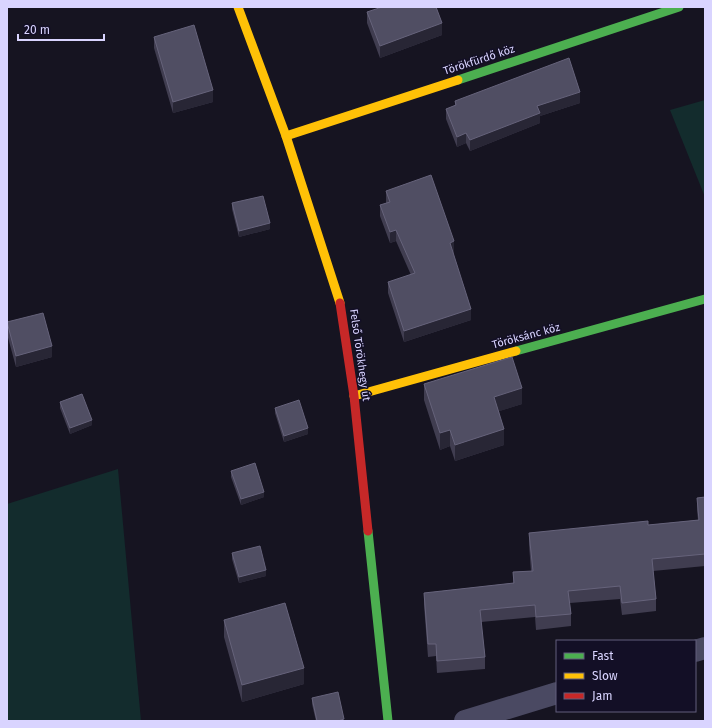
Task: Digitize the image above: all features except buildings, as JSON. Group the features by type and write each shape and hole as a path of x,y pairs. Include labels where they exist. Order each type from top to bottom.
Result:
{"street":[{"name":"Felső Törökhegy út","path":"238,7 286,136 342,308 354,396 388,721"},
{"name":"Törökfürdő köz","path":"286,136 679,7"},
{"name":"Töröksánc köz","path":"354,396 705,299"},
{"path":"464,721 556,693"}],"green space":[{"path":"705,100 705,197 670,110"},
{"path":"118,469 141,721 7,721 7,504"}],"traffic: fast":[{"path":"458,80 679,7"},
{"path":"516,351 705,299"},
{"path":"368,531 388,721"}],"traffic: slow":[{"path":"238,7 286,136 340,303"},
{"path":"286,136 458,80"},
{"path":"354,396 516,351"}],"traffic: jam":[{"path":"340,303 354,396 368,531"}]}
